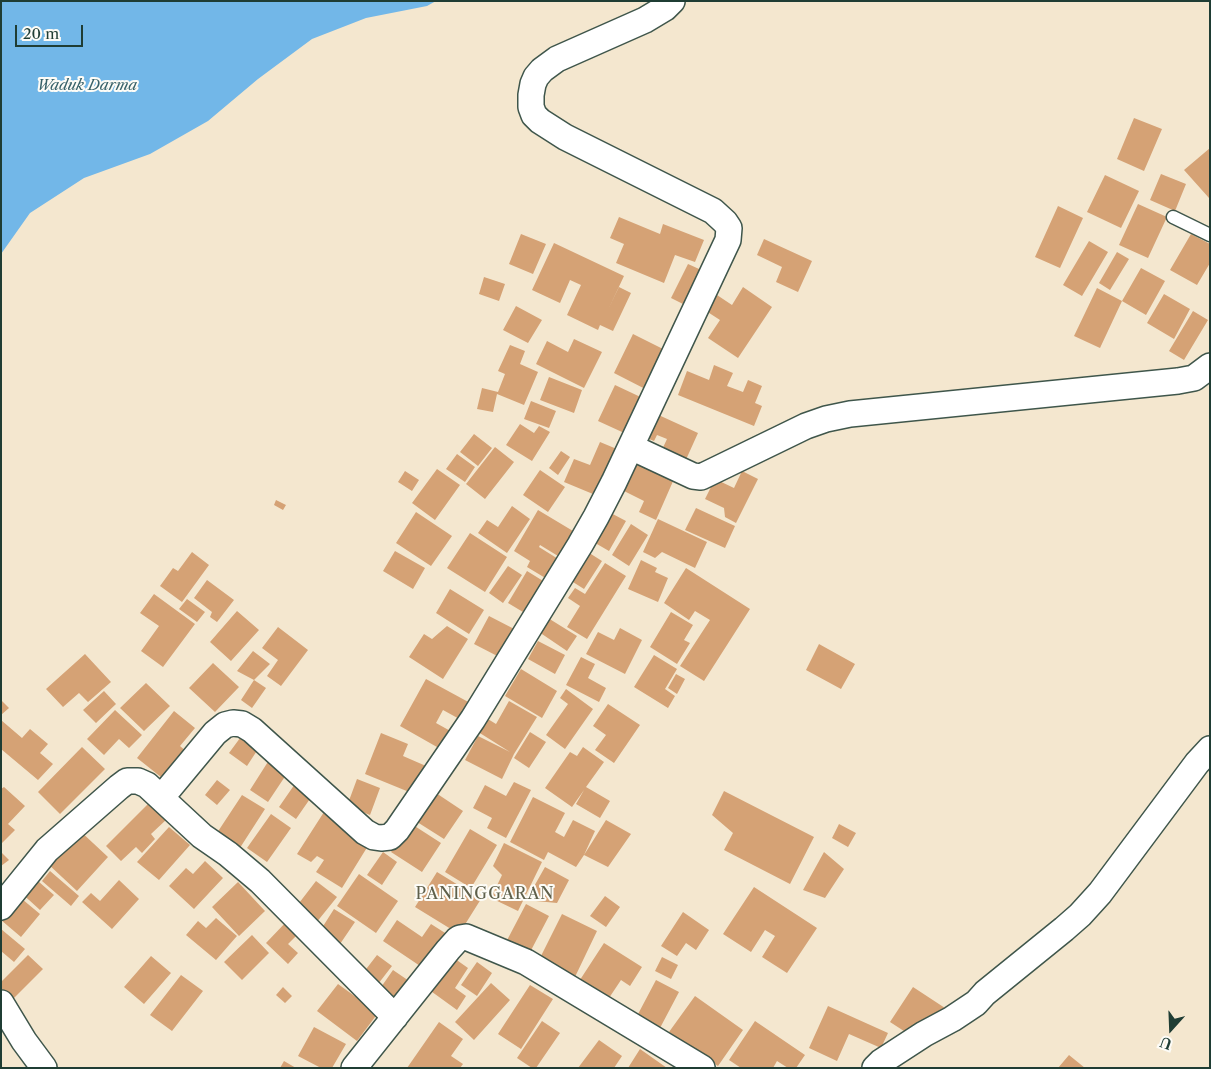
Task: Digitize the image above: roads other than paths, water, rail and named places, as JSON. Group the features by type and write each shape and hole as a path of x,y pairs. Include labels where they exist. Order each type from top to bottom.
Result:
{"street":[{"path":"161,798 215,733 225,725 233,723 242,724 252,730 365,832 374,837 390,837 398,830 486,697 596,516 631,447 728,240 728,228 725,222 713,212 565,137 540,121 530,107 533,84 536,76 542,70 557,59 645,20 665,8 672,1"},
{"path":"631,447 693,476 701,477 806,426 826,419 850,414 1178,381 1194,378 1210,366"},
{"path":"875,1068 881,1062 924,1034 952,1019 976,1002 1069,924 1100,893 1197,762 1210,750"},
{"path":"1,907 47,850 127,781 138,782 146,785 202,836 228,854 260,881 395,1017"},
{"path":"354,1068 448,950 460,938 466,937 526,962 702,1068"},
{"path":"1,1003 24,1041 44,1068"}],"lane":[{"path":"1173,217 1210,236"}],"water":[{"name":"Waduk Darma","path":"1,1 436,1 427,6 366,18 312,39 258,79 208,121 150,154 84,178 30,213 1,254"}],"district":[{"name":"PANINGGARAN","path":"485,894"}]}
